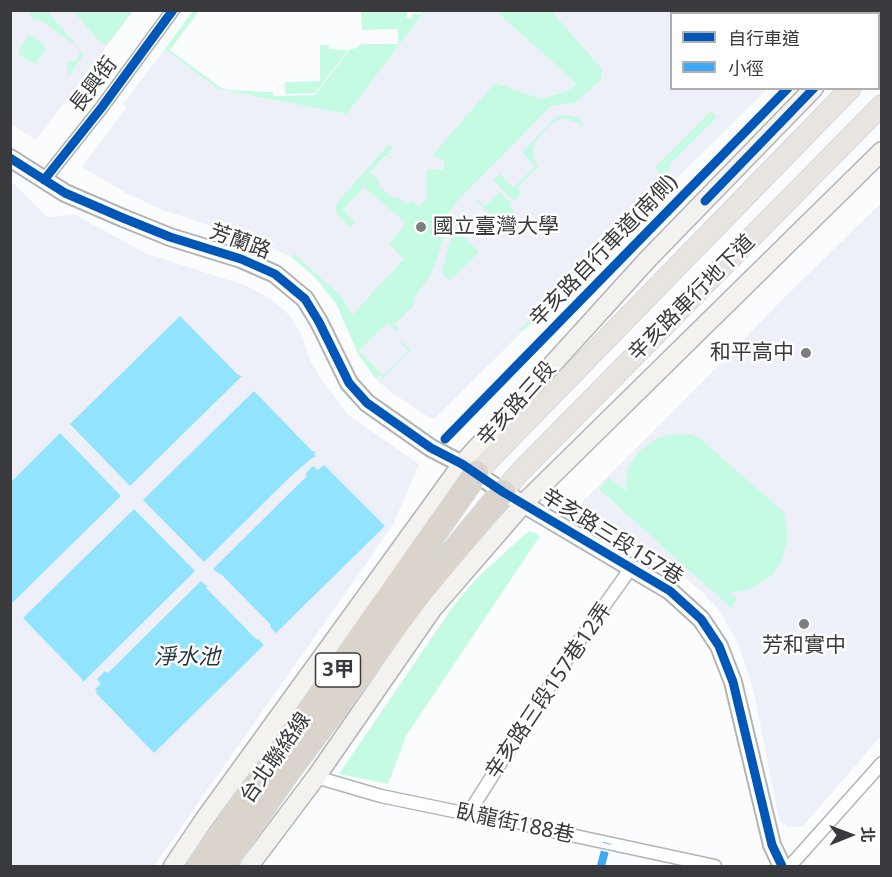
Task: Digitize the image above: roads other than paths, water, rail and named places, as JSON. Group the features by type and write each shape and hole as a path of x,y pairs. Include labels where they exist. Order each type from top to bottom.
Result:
{"highway":[{"name":"台北聯絡線","path":"200,867 469,468"},
{"name":"台北聯絡線","path":"222,867 289,770 415,599 503,492"}],"main road":[{"name":"辛亥路三段","path":"173,867 204,820 469,468 648,259 812,90"},
{"name":"辛亥路車行地下道","path":"494,454 849,90"},
{"name":"辛亥路車行地下道","path":"503,492 518,474 882,105"},
{"path":"249,867 316,777 434,608 524,503 882,151"},
{"name":"辛亥路三段","path":"469,468 494,454"}],"street":[{"name":"長興街","path":"44,180 102,107 173,10"},
{"name":"芳蘭路","path":"10,158 65,192 160,233 241,259 275,274 305,299 319,322 349,384 367,403 431,447 469,468"},
{"name":"辛亥路三段157巷","path":"469,468 503,492 670,591 701,619 719,646 733,682 772,845 782,867"},
{"name":"辛亥路三段157巷12弄","path":"468,814 574,648 631,568"},
{"path":"790,867 882,763"},
{"name":"臥龍街188巷","path":"316,777 381,796 468,814 501,817 538,828 715,867"}],"water":[{"path":"180,316 238,375 242,376 130,486 70,424"},
{"path":"254,391 312,451 316,452 314,454 316,456 291,476 204,562 143,500"},
{"path":"60,433 121,496 11,604 11,482"},
{"name":"淨水池","path":"324,465 385,526 276,633 270,627 271,625 220,573 213,569 307,476 305,474 313,466 318,470"},
{"name":"淨水池","path":"134,509 195,571 83,682 23,618"},
{"name":"淨水池","path":"201,581 264,645 154,753 96,693 95,689 101,684 97,679 105,671 108,673"}],"place":[{"name":"國立臺灣大學","path":"421,227"},
{"name":"和平高中","path":"806,353"},
{"name":"芳和實中","path":"804,624"}]}
